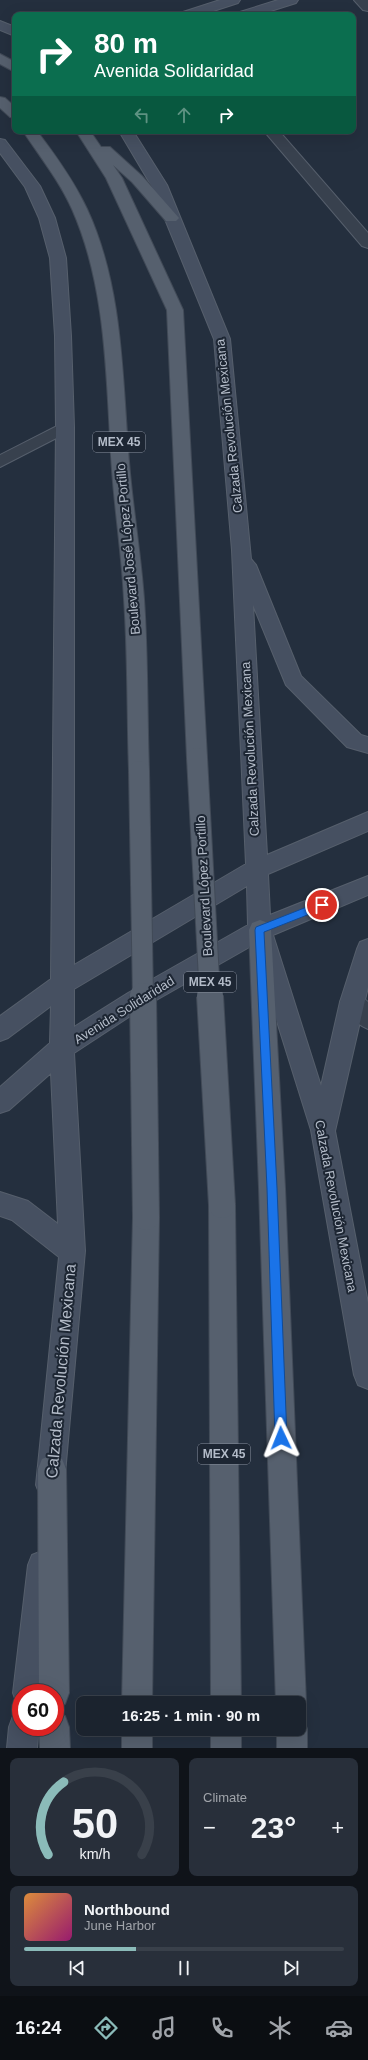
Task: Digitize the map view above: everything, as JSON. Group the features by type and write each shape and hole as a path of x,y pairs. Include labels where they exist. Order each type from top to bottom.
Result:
{"main road":[{"path":"0,58 12,66"},
{"path":"0,101 12,111"},
{"name":"Boulevard José López Portillo","path":"32,134 63,176 79,205 90,230 100,268 112,340 121,473 134,598 139,771 146,1217 137,1696"},
{"name":"Boulevard López Portillo","path":"86,134 114,178 175,310 197,758 222,1205 226,1696"},
{"path":"87,134 137,179 171,218"},
{"path":"260,930 272,1188 291,1696"},
{"path":"52,1469 54,1684"},
{"path":"54,1736 55,1748"},
{"path":"137,1736 137,1748"},
{"path":"226,1736 226,1748"},
{"path":"292,1736 292,1748"}],"street":[{"path":"197,12 233,0"},
{"path":"254,12 291,0"},
{"path":"361,0 368,6"},
{"path":"0,25 12,31"},
{"name":"Calzada Revolución Mexicana","path":"128,134 159,185 171,218 222,338 241,550 255,870 260,930 324,1130 367,1362"},
{"path":"274,134 368,243"},
{"name":"Calzada Revolución Mexicana","path":"0,143 32,186 47,218 58,258 63,336 65,428 62,1048 72,1251 52,1469 29,1684"},
{"path":"241,550 293,680 354,742 368,745"},
{"path":"0,1030 62,984 255,870 368,821"},
{"name":"Avenida Solidaridad","path":"0,1102 62,1048 136,1000 260,930 368,885"},
{"path":"324,1130 360,1010 368,948"},
{"path":"0,1204 19,1210 72,1251"},
{"path":"22,1748 23,1736"}],"lane":[{"path":"0,462 65,428"}],"route":[{"path":"281,1438 272,1188 260,930 322,905"}]}
